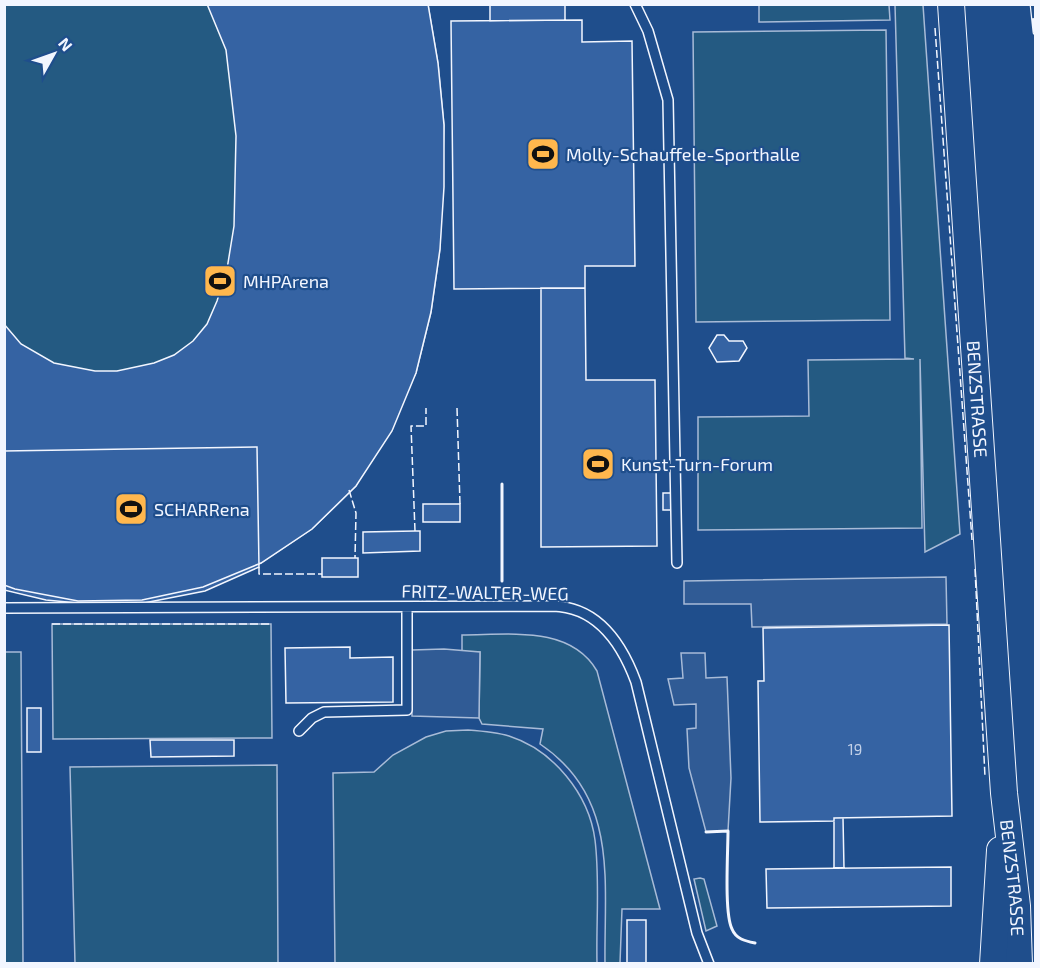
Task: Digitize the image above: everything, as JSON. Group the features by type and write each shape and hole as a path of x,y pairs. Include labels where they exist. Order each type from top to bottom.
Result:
{"main road":[{"name":"BENZSTRASSE","path":"951,4 1004,793 1017,906 1019,963"},
{"name":"BENZSTRASSE","path":"993,963 1004,793"}],"lane":[{"path":"635,4 658,60 669,116 677,563"},
{"path":"299,731 312,718 324,712 407,710 406,607"},
{"name":"FRITZ-WALTER-WEG","path":"4,608 562,607 585,614 613,638 636,682 697,933 709,963"}],"shaded area":[{"name":"MHPArena","path":"4,5 428,5 438,63 444,125 440,249 431,312 416,373 356,486 312,529 261,563 203,587 5,585"},
{"path":"759,5 889,5 890,20 759,22"},
{"path":"895,5 923,5 960,534 925,552 920,359 922,528 698,530 698,417 809,416 808,360 914,359 905,358"},
{"path":"886,30 890,320 696,322 693,32"},
{"path":"946,577 947,624 752,627 751,604 684,604 684,581"},
{"path":"52,624 271,624 272,738 53,739"},
{"path":"518,634 555,639 585,656 597,671 660,909 622,909 620,963 605,963 606,901 602,842 595,815 583,789 565,765 540,744 543,729 482,724 479,718 480,652 462,652 462,635"},
{"path":"444,649 480,652 479,718 412,716 412,650"},
{"path":"5,652 21,652 23,963 5,963"},
{"path":"681,653 705,653 706,678 727,677 731,778 728,831 706,832 689,768 687,729 696,728 696,704 674,705 668,679 683,678"},
{"path":"468,730 509,736 525,743 554,763 577,791 585,806 595,840 598,886 597,963 335,963 333,773 374,772 393,755 426,737 446,731"},
{"path":"277,765 278,963 75,963 70,767"},
{"path":"694,879 704,879 717,926 706,931"}],"building":[{"name":"MHPArena","path":"207,4 428,4 438,63 444,125 444,187 440,249 431,312 416,373 392,431 356,486 312,529 261,563 203,587 142,600 78,601 15,589 4,585 4,324 21,344 54,363 95,371 117,371 154,363 174,355 193,341 207,324 217,301 227,269 234,226 236,136 226,50"},
{"path":"490,4 565,4 565,20 490,21"},
{"name":"Molly-Schauffele-Sporthalle","path":"582,20 582,42 632,41 635,266 585,266 585,288 454,289 451,21"},
{"name":"Kunst-Turn-Forum","path":"541,288 585,288 586,380 655,380 657,546 541,547"},
{"path":"717,335 724,335 729,341 743,341 747,348 739,361 717,362 709,348"},
{"name":"SCHARRena","path":"257,447 259,567 205,591 144,603 78,603 46,600 4,590 4,451"},
{"path":"663,493 671,493 671,510 663,510"},
{"path":"423,504 460,504 460,522 423,522"},
{"path":"420,531 420,551 363,553 363,532"},
{"path":"322,558 358,558 358,577 322,577"},
{"path":"949,625 952,816 760,822 758,681 764,681 763,628"},
{"path":"350,647 350,658 393,657 393,702 286,703 285,648"},
{"path":"27,708 41,708 41,752 27,752"},
{"path":"150,740 234,740 234,756 151,757"},
{"path":"834,818 843,818 844,868 834,868"},
{"path":"951,867 951,906 767,908 766,869"},
{"path":"627,920 646,920 646,964 627,964"}],"railway":[{"path":"1033,4 1036,32"}],"fence":[{"path":"935,28 972,540"},
{"path":"415,531 411,426 426,426 426,408"},
{"path":"457,408 460,504"},
{"path":"349,490 356,513 355,558"},
{"path":"259,567 259,574 322,574"},
{"path":"975,569 985,777"},
{"path":"52,624 271,624"}],"wall":[{"path":"502,484 502,581"},
{"path":"706,832 728,831 727,896 730,921 738,937 755,943"}],"place":[{"name":"Molly-Schauffele-Sporthalle","path":"543,154"},
{"name":"MHPArena","path":"220,281"},
{"name":"Kunst-Turn-Forum","path":"598,464"},
{"name":"SCHARRena","path":"131,509"}]}
